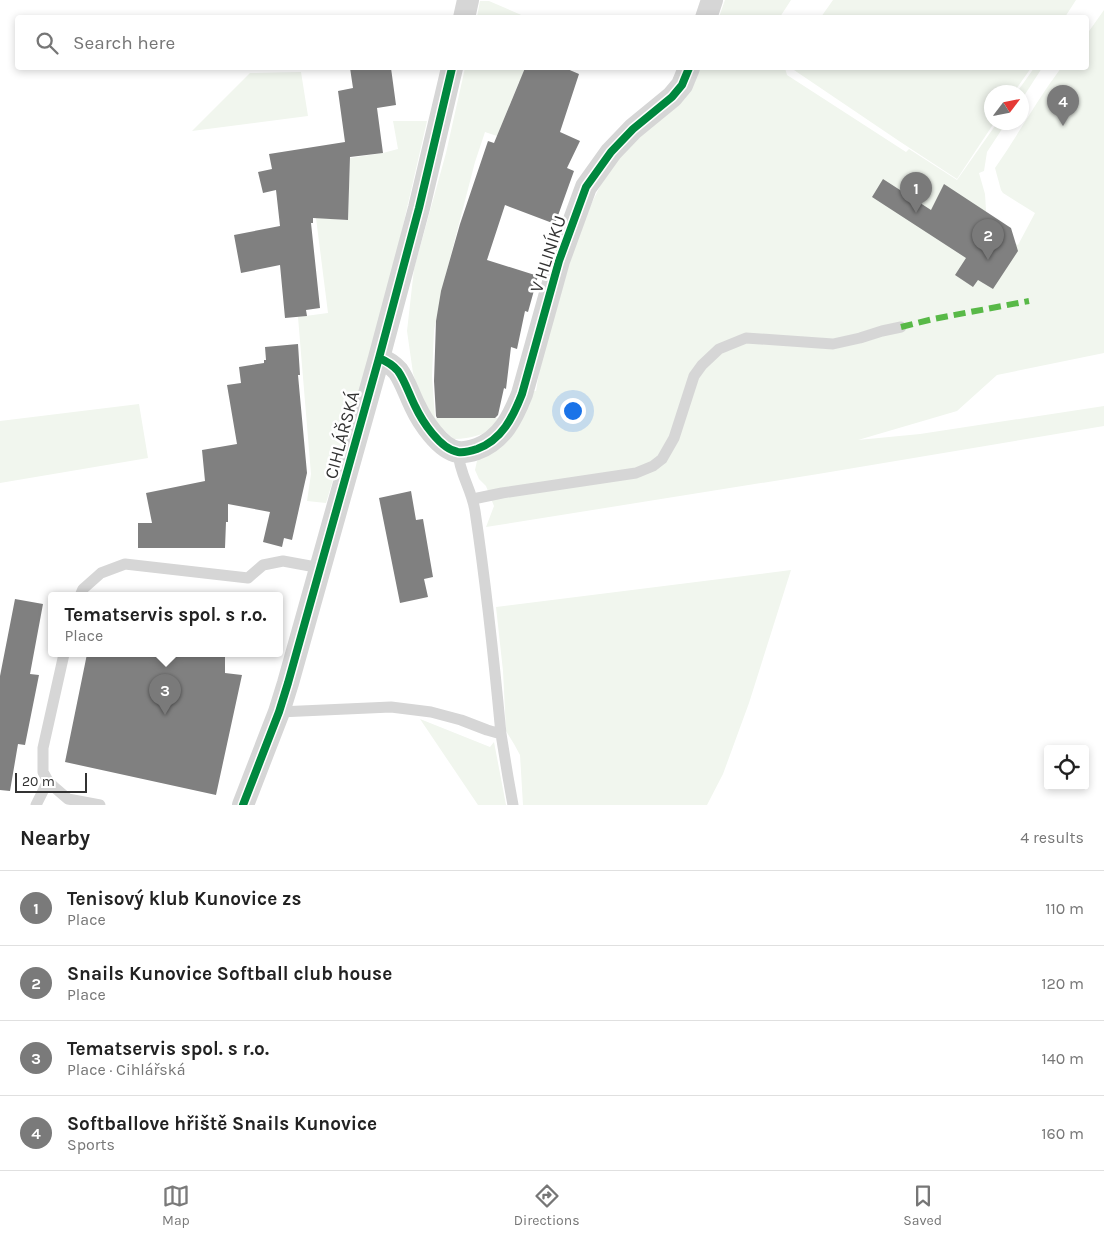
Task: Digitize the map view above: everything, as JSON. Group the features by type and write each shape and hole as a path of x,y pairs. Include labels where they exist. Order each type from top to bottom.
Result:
{"street":[{"path":"465,15 468,0"},
{"path":"707,15 712,0"},
{"name":"CIHLÁŘSKÁ","path":"243,805 279,712 321,568 419,208 452,70"},
{"name":"V HLINÍKU","path":"458,452 468,452 481,447 495,439 507,426 522,394 559,261 586,187 611,152 633,129 672,97 682,85 688,70"},
{"path":"379,358 398,370 425,424 440,442 450,450 458,452"}],"lane":[{"path":"473,499 502,493 636,474 653,466 662,459 674,438 694,376 702,365 720,349 746,338 832,344 901,327"},
{"path":"458,452 461,468 473,499 484,571 501,734 514,805"},
{"path":"82,592 101,573 125,564 248,578 263,565 283,562 321,568"},
{"path":"63,657 43,748 43,772 48,781 68,799 100,805"},
{"path":"279,712 391,707 431,712 501,734"},
{"path":"36,805 48,781"}],"shaded area":[{"path":"725,0 791,0 781,15 720,15"},
{"path":"833,0 1076,0 1066,15 822,15"},
{"path":"480,1 489,1 521,15 477,15"},
{"path":"1104,10 1104,353 997,375 957,411 858,440 920,434 1104,406 1104,426 486,527 494,506 486,486 479,479 475,470 477,461 487,452 531,391 536,391 541,361 580,227 603,180 633,140 693,86 699,70 786,70 787,75 906,152 909,149 957,180 992,130 1001,130 987,152 984,171 979,173 985,194 987,226 1018,245 1035,213 1003,193 995,168 1020,130 1029,130 1029,116 1060,70 1089,70 1089,31"},
{"path":"465,70 530,70 524,85 519,82 497,136 485,132 475,162 446,274 434,330 432,376 435,418 498,418 499,426 482,434 460,439 454,439 429,417 413,373 407,331 414,269 446,153"},
{"path":"794,70 1030,70 1019,85 984,85 984,130 989,130 957,179"},
{"path":"1033,70 1041,70 1029,88 1029,85 1022,85"},
{"path":"301,72 308,116 192,131 250,73"},
{"path":"393,121 427,121 382,317 326,503 307,501 311,474 298,317 328,313 316,218 348,220 350,158 398,149"},
{"path":"139,404 148,458 0,483 0,421"},
{"path":"791,570 749,703 723,774 707,805 523,805 520,755 506,731 503,671 496,607"},
{"path":"420,719 490,747 494,742 506,805 478,805"}],"building":[{"path":"350,70 391,70 396,105 377,108 383,153 350,157 348,220 313,218 313,223 311,223 320,308 306,310 307,316 285,318 280,265 241,273 234,235 280,226 276,190 263,193 258,172 272,169 269,154 345,142 338,91 353,88"},
{"path":"524,70 570,70 579,74 560,132 580,141 567,168 574,171 555,224 505,205 487,260 538,276 528,312 525,311 517,349 511,347 506,389 504,388 498,415 495,418 437,418 434,381 436,321 441,291 460,224 488,141 494,143"},
{"path":"883,179 931,210 944,184 1011,228 1018,251 993,289 978,280 973,287 955,275 966,258 872,197"},
{"path":"298,344 300,375 298,375 307,473 292,540 284,538 282,547 263,542 270,512 228,504 225,548 138,548 138,523 152,523 146,493 205,481 202,450 237,444 227,385 241,383 239,367 264,363 264,360 266,360 265,347"},
{"path":"411,491 416,520 423,519 433,577 424,579 428,597 400,603 379,498"},
{"path":"15,599 43,604 30,674 39,675 25,745 18,744 10,791 0,790 0,676"},
{"path":"86,657 225,657 225,673 242,675 216,795 65,762"}],"marked path":[{"path":"901,327 1029,301"}],"cycle path":[{"path":"243,805 279,712 288,683 379,358 419,208 452,70"},
{"path":"379,358 389,363 398,371 422,419 432,434 451,450 466,452 477,449 486,445 500,434 515,411 522,394 559,261 586,187 611,152 633,129 672,97 682,85 688,70"}],"place":[{"name":"Softballove hřiště Snails Kunovice","path":"1063,126"},
{"name":"Tenisový klub Kunovice zs","path":"916,213"},
{"name":"Snails Kunovice Softball club house","path":"988,260"},
{"name":"Tematservis spol. s r.o.","path":"165,715"}]}
